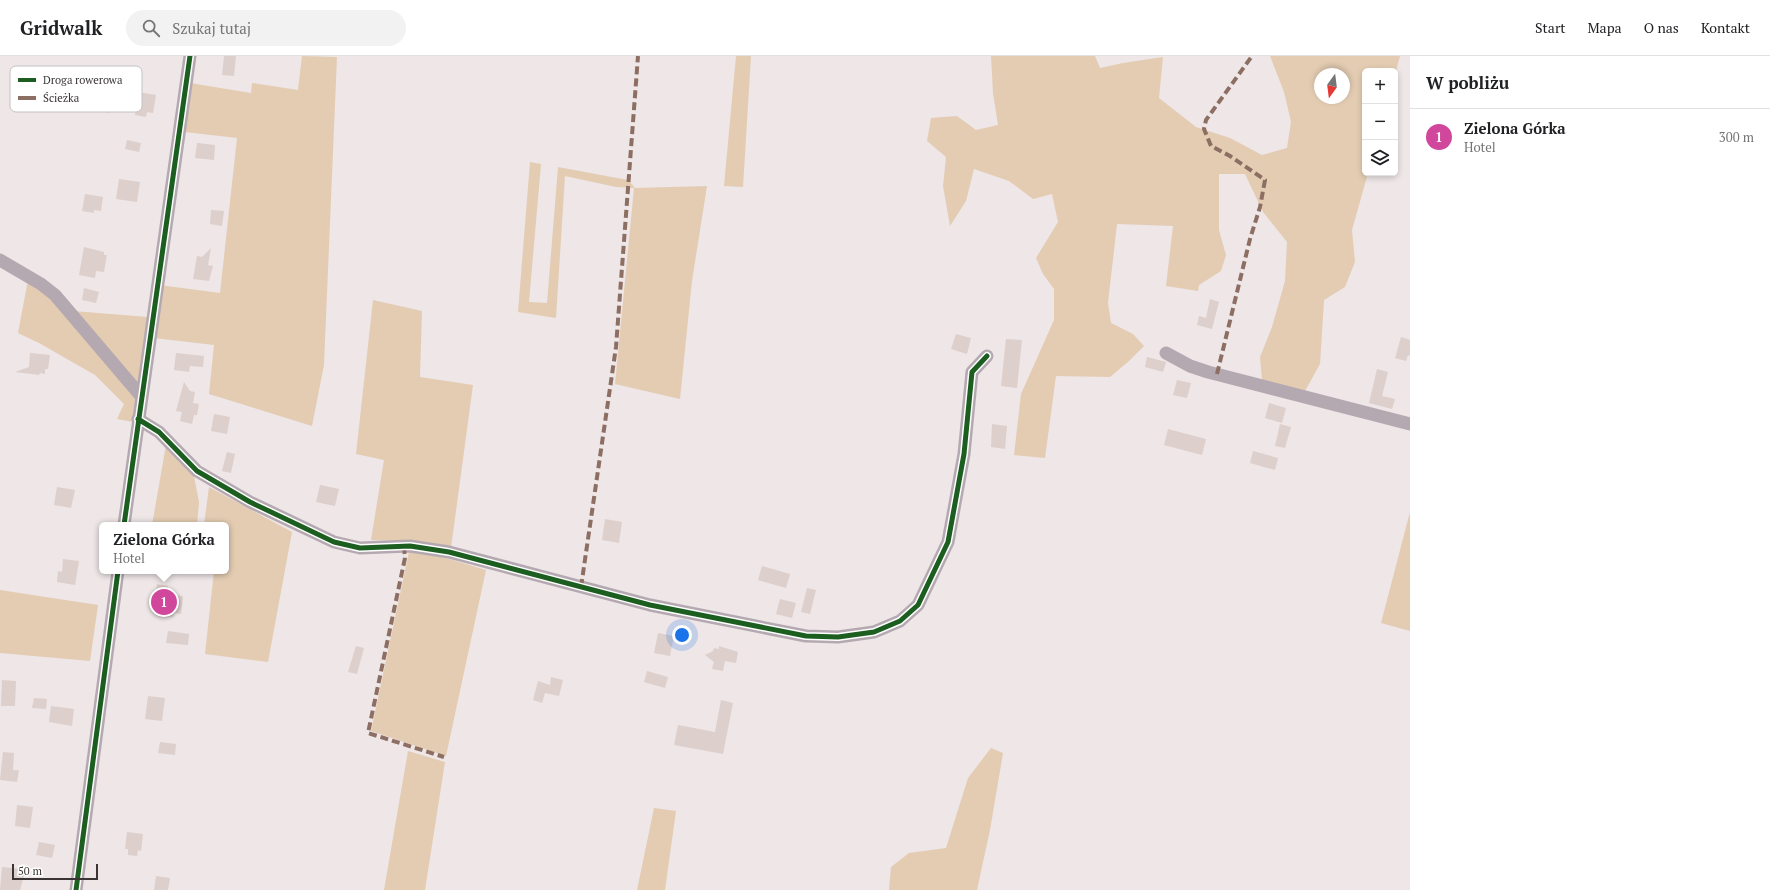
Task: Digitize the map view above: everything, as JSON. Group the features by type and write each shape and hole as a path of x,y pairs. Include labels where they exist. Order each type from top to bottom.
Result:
{"street":[{"path":"124,522 190,56"},
{"path":"0,260 41,284 55,295 141,396"},
{"path":"1166,353 1190,366 1208,372 1410,424"},
{"path":"138,419 159,432 197,471 250,502 334,542 360,548 410,546 449,552 650,605 806,636 838,637 874,632 900,621 918,605 948,542 964,454 972,372 987,356"},
{"path":"76,890 118,574"}],"shaded area":[{"path":"302,56 337,57 324,365 312,426 209,394 214,345 154,338 138,386 73,311 148,317 152,284 220,293 237,138 185,132 190,83 251,93 252,83 298,90"},
{"path":"736,56 751,56 743,187 724,186"},
{"path":"991,56 1095,56 1100,68 1163,57 1159,98 1196,127 1230,138 1262,155 1287,148 1291,122 1284,92 1270,56 1400,56 1397,68 1362,68 1362,176 1367,176 1352,230 1355,262 1345,287 1324,300 1320,364 1305,391 1262,380 1260,357 1272,327 1285,281 1287,242 1263,212 1245,174 1219,174 1219,230 1226,255 1221,271 1199,285 1198,291 1166,286 1173,226 1117,224 1108,303 1111,323 1133,334 1144,346 1110,377 1056,376 1045,458 1014,455 1021,394 1054,320 1054,289 1043,274 1036,258 1058,222 1052,194 1033,199 1009,181 974,169 966,201 950,226 943,186 946,157 927,141 931,118 957,116 976,130 998,125 993,93"},
{"path":"530,162 541,164 529,302 547,303 558,167 628,180 635,188 707,186 692,281 680,399 615,384 634,188 616,187 565,176 556,318 518,312"},
{"path":"28,280 52,297 137,397 133,422 117,419 124,404 95,375 39,343 18,333"},
{"path":"373,300 422,311 420,377 473,385 451,548 406,541 371,540 384,460 356,454"},
{"path":"166,445 193,471 199,502 197,522 153,522"},
{"path":"209,487 292,532 268,662 205,654 214,574 229,574 229,522 204,522"},
{"path":"1410,512 1410,631 1381,623"},
{"path":"409,552 446,558 486,570 446,756 371,731"},
{"path":"0,590 98,605 90,661 0,653"},
{"path":"991,748 1003,753 990,830 977,890 889,890 891,867 909,853 946,848 968,778"},
{"path":"408,751 445,762 425,890 384,890"},
{"path":"654,808 676,811 665,890 637,890"}],"building":[{"path":"224,56 236,56 234,76 222,75"},
{"path":"142,93 156,95 153,113 147,112 146,117 135,115 135,112 142,112"},
{"path":"127,140 141,143 139,152 125,149"},
{"path":"197,143 215,145 214,160 195,158"},
{"path":"119,179 140,182 137,202 116,199"},
{"path":"85,194 103,197 101,211 94,210 94,213 82,211"},
{"path":"211,210 224,211 222,226 210,224"},
{"path":"84,247 104,252 104,255 107,255 104,272 96,271 95,278 79,275"},
{"path":"211,248 208,265 213,266 209,281 193,279 197,256 202,257"},
{"path":"84,288 99,292 96,303 82,300"},
{"path":"1210,299 1219,302 1212,329 1197,325 1199,316 1206,318"},
{"path":"956,334 971,338 967,354 951,349"},
{"path":"1401,337 1410,340 1410,356 1408,355 1406,361 1395,358"},
{"path":"1006,339 1022,340 1017,388 1001,386"},
{"path":"30,353 50,355 48,369 45,369 45,374 40,373 39,375 15,372 29,367"},
{"path":"176,353 204,356 203,367 190,366 189,372 174,370"},
{"path":"1147,357 1166,362 1163,372 1145,367"},
{"path":"1377,369 1388,372 1382,396 1395,399 1392,409 1369,403"},
{"path":"1177,380 1191,383 1187,398 1173,395"},
{"path":"184,382 190,391 195,392 193,403 199,404 197,415 194,415 192,424 180,421 182,412 176,411"},
{"path":"1269,403 1286,408 1282,423 1265,418"},
{"path":"214,414 230,417 227,434 211,431"},
{"path":"992,424 1007,426 1005,449 991,447"},
{"path":"1280,424 1291,427 1285,448 1275,446"},
{"path":"1168,429 1206,439 1202,455 1164,445"},
{"path":"1253,451 1278,458 1275,470 1250,463"},
{"path":"227,452 235,454 231,473 222,471"},
{"path":"320,485 339,489 335,506 316,502"},
{"path":"57,487 75,490 71,508 54,505"},
{"path":"605,519 622,522 619,543 602,540"},
{"path":"63,559 79,561 75,585 57,582 58,571 62,572"},
{"path":"762,566 790,574 786,588 758,580"},
{"path":"157,584 168,586 167,594 183,596 181,614 174,613 173,617 163,616 164,611 154,610"},
{"path":"807,588 816,590 810,614 801,612"},
{"path":"780,599 796,603 792,618 776,614"},
{"path":"168,631 189,634 188,645 166,643"},
{"path":"658,633 674,636 670,656 654,653"},
{"path":"356,646 364,648 357,674 348,672"},
{"path":"719,646 738,652 736,663 725,661 723,671 712,669 714,662 705,655 713,651 714,648 719,649"},
{"path":"647,671 668,677 665,688 644,682"},
{"path":"551,677 563,680 559,696 545,693 542,703 533,700 538,681 550,685"},
{"path":"2,680 16,681 15,706 1,706"},
{"path":"148,696 165,698 162,721 145,719"},
{"path":"34,698 47,699 46,709 32,708"},
{"path":"721,700 733,703 723,754 674,745 678,725 715,732"},
{"path":"51,706 74,709 72,726 49,722"},
{"path":"160,742 176,744 175,755 158,753"},
{"path":"3,752 14,753 13,770 19,770 17,782 0,780"},
{"path":"17,805 33,807 30,828 15,826"},
{"path":"127,832 143,834 141,851 138,850 137,856 128,855 128,849 125,849"},
{"path":"39,842 55,845 52,858 36,855"},
{"path":"2,867 20,869 24,876 20,890 0,890"},
{"path":"156,876 170,878 168,890 154,890"}],"marked path":[{"path":"581,587 616,347 638,56"},
{"path":"1217,374 1250,239 1260,207 1265,180 1230,156 1211,146 1204,129 1206,120 1252,56"},
{"path":"404,546 405,558 368,733 444,757"}],"cycle path":[{"path":"124,522 190,56"},
{"path":"138,419 159,432 197,471 250,502 334,542 360,548 410,546 449,552 650,605 806,636 838,637 874,632 900,621 918,605 948,542 964,454 972,372 987,356"},
{"path":"76,890 118,574"}],"place":[{"name":"Zielona Górka","path":"164,602"}]}
